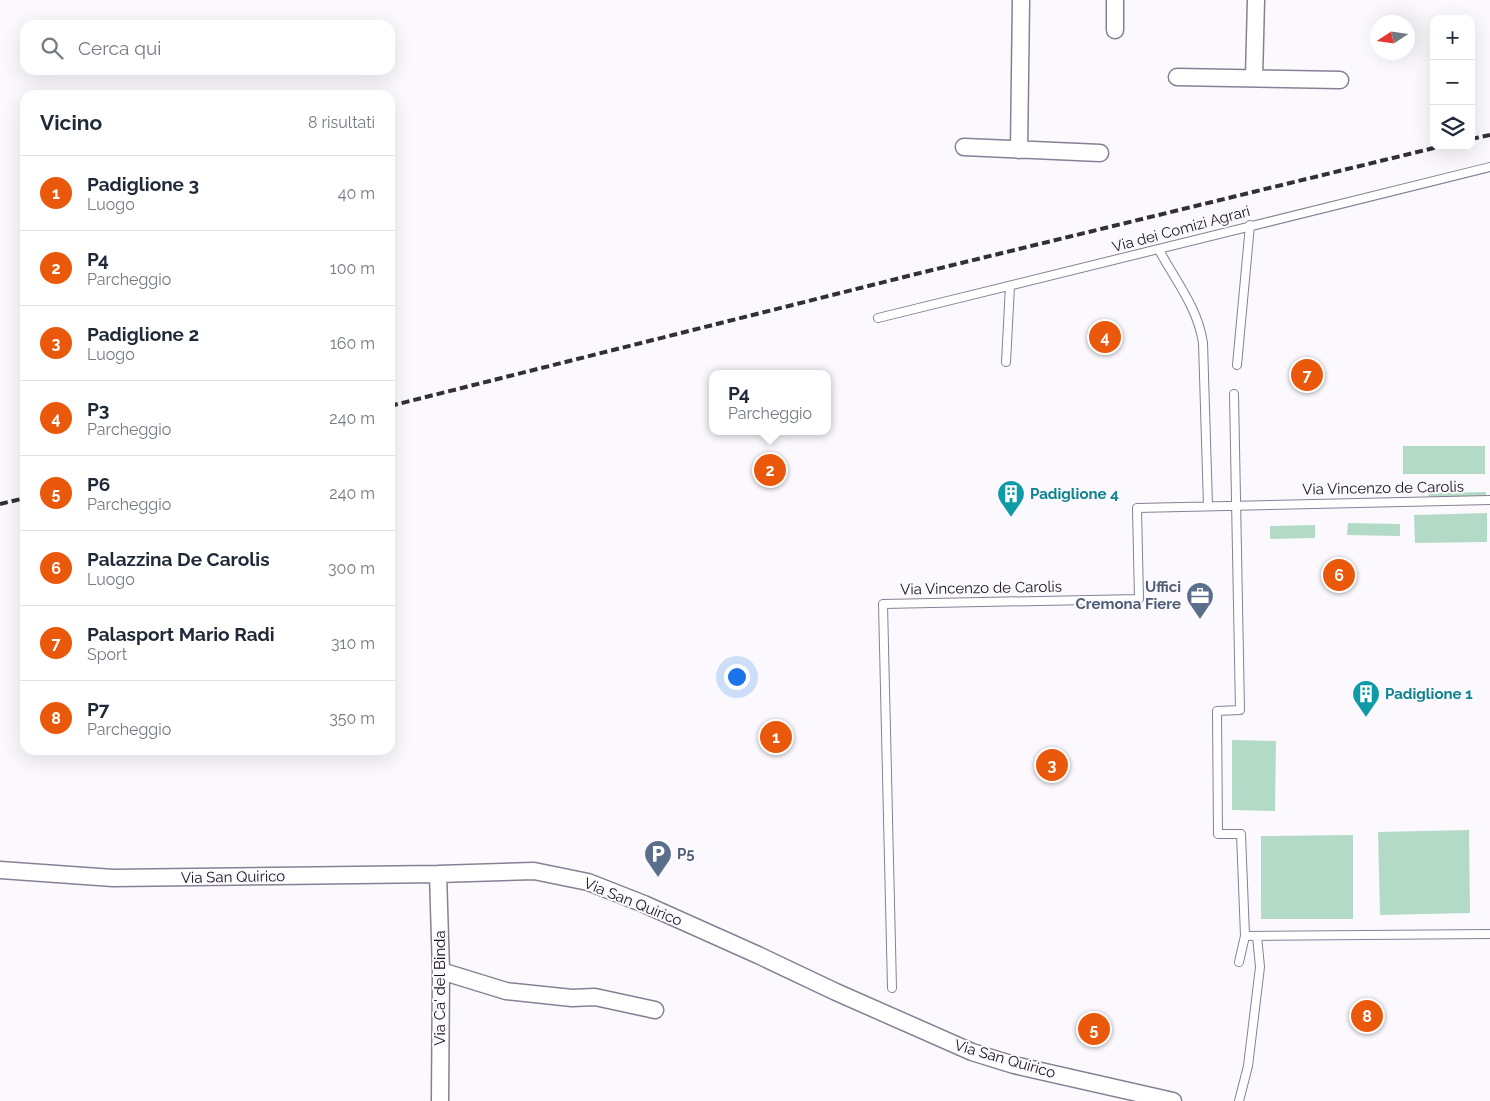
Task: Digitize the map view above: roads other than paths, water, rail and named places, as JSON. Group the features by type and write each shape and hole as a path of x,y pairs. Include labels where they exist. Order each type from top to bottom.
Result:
{"street":[{"path":"1019,150 1021,0"},
{"path":"1115,30 1116,0"},
{"path":"1254,78 1256,0"},
{"path":"1177,76 1340,80"},
{"path":"964,147 1100,152"},
{"name":"Via San Quirico","path":"0,870 113,878 534,871 588,882 644,904 972,1052 1014,1065 1173,1101"},
{"name":"Via Ca' del Binda","path":"438,874 441,971 440,1101"},
{"path":"441,971 506,991 572,998 595,996 655,1010"}],"lane":[{"name":"Via dei Comizi Agrari","path":"878,318 1490,167"},
{"path":"1237,365 1250,225"},
{"path":"1159,250 1197,316 1201,329 1208,506"},
{"path":"1006,362 1010,286"},
{"path":"1234,394 1240,710 1217,711 1218,834 1241,834 1244,936 1239,962"},
{"name":"Via Vincenzo de Carolis","path":"892,988 883,604 1139,599 1137,508 1490,500"},
{"path":"1244,936 1490,934"},
{"path":"1239,1101 1248,1066 1260,967 1257,936"}],"railway":[{"path":"1475,138 1490,135"},
{"path":"395,405 916,274 1430,149"},
{"path":"0,504 20,499"}],"place":[{"name":"P3","path":"1105,337"},
{"name":"Palasport Mario Radi","path":"1307,375"},
{"name":"P4","path":"770,470"},
{"name":"Padiglione 4","path":"1011,518"},
{"name":"Palazzina De Carolis","path":"1339,575"},
{"name":"Uffici Cremona Fiere","path":"1200,620"},
{"name":"Padiglione 1","path":"1366,718"},
{"name":"Padiglione 3","path":"776,737"},
{"name":"Padiglione 2","path":"1052,765"},
{"name":"P5","path":"658,878"},
{"name":"P7","path":"1367,1016"},
{"name":"P6","path":"1094,1029"}]}
